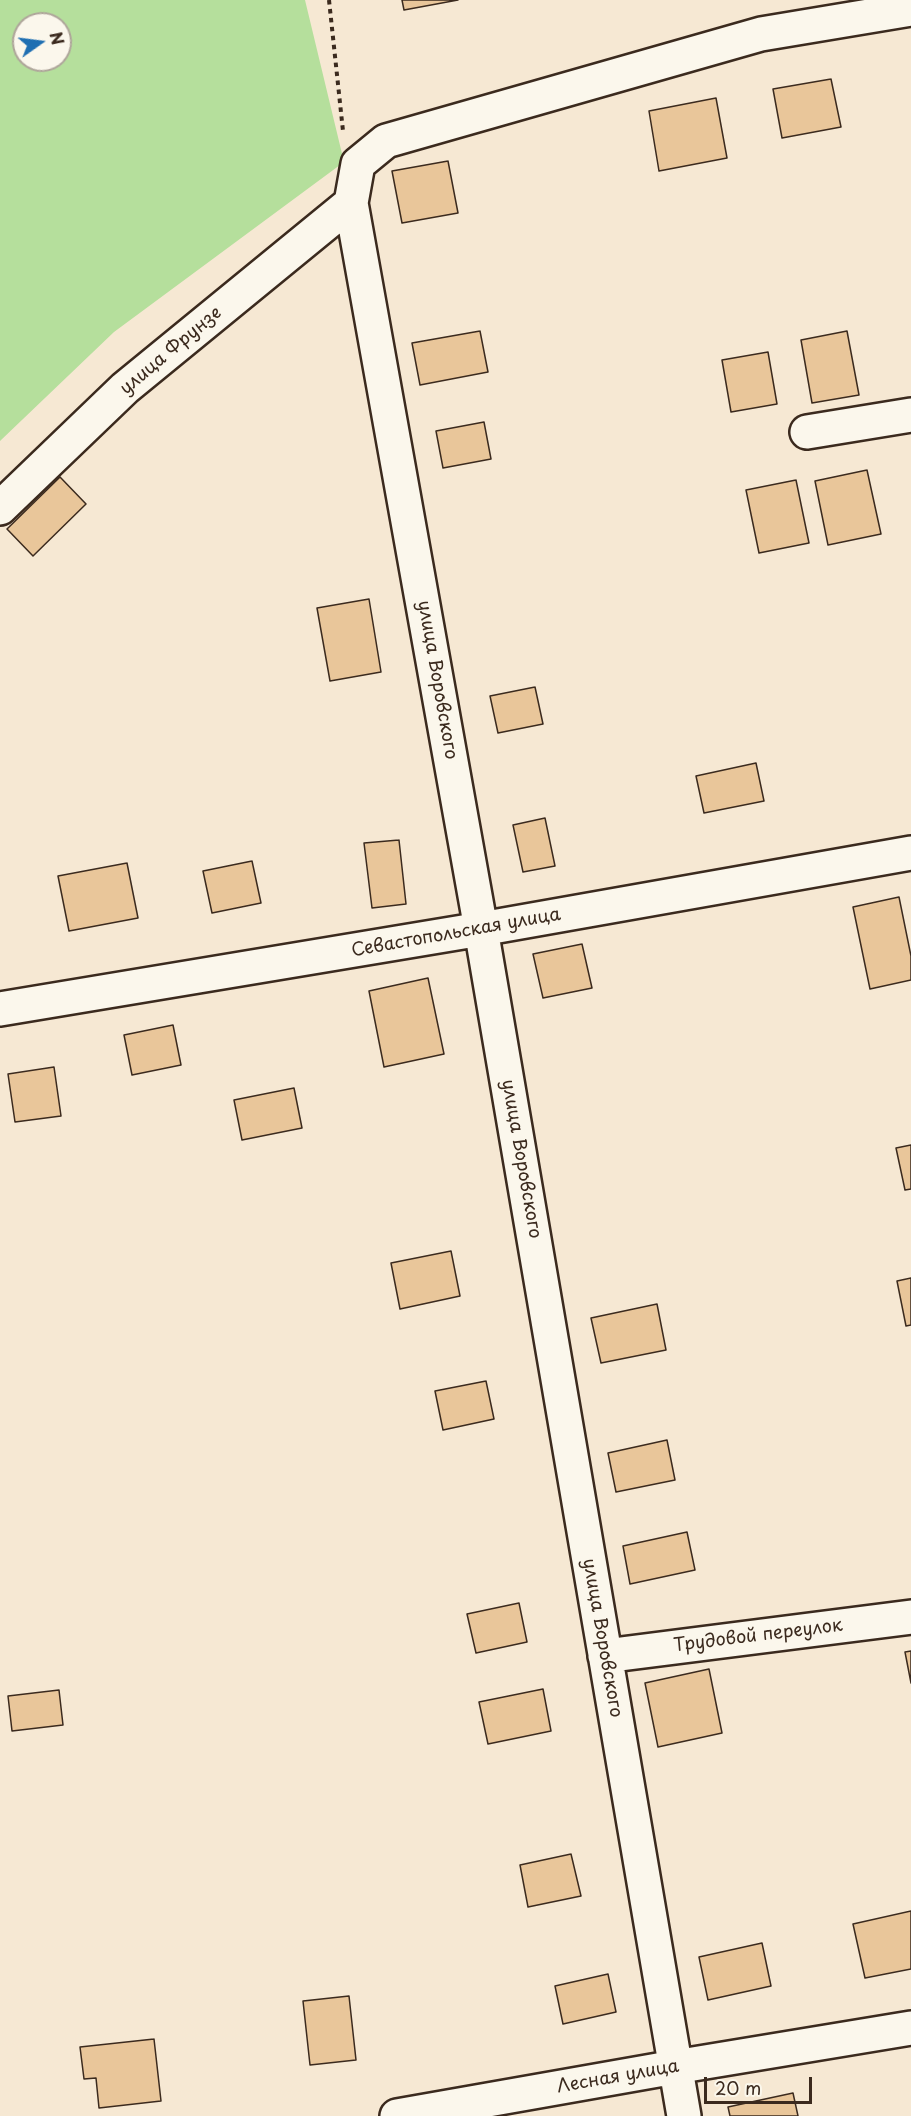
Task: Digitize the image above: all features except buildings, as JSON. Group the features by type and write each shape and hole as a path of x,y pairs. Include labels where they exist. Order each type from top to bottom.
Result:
{"street":[{"path":"351,203 358,164 386,141 761,34 911,9"},
{"name":"улица Фрунзе","path":"0,508 125,388 351,203"},
{"name":"улица Воровского","path":"351,203 481,929 684,2116"},
{"path":"807,432 911,415"},
{"name":"Севастопольская улица","path":"0,1009 481,929 911,852"},
{"name":"Трудовой переулок","path":"605,1656 911,1617"},
{"name":"Лесная улица","path":"397,2116 911,2028"}],"path":[{"path":"329,0 343,135"}],"green space":[{"path":"0,0 305,0 344,162 114,332 0,441"}]}
